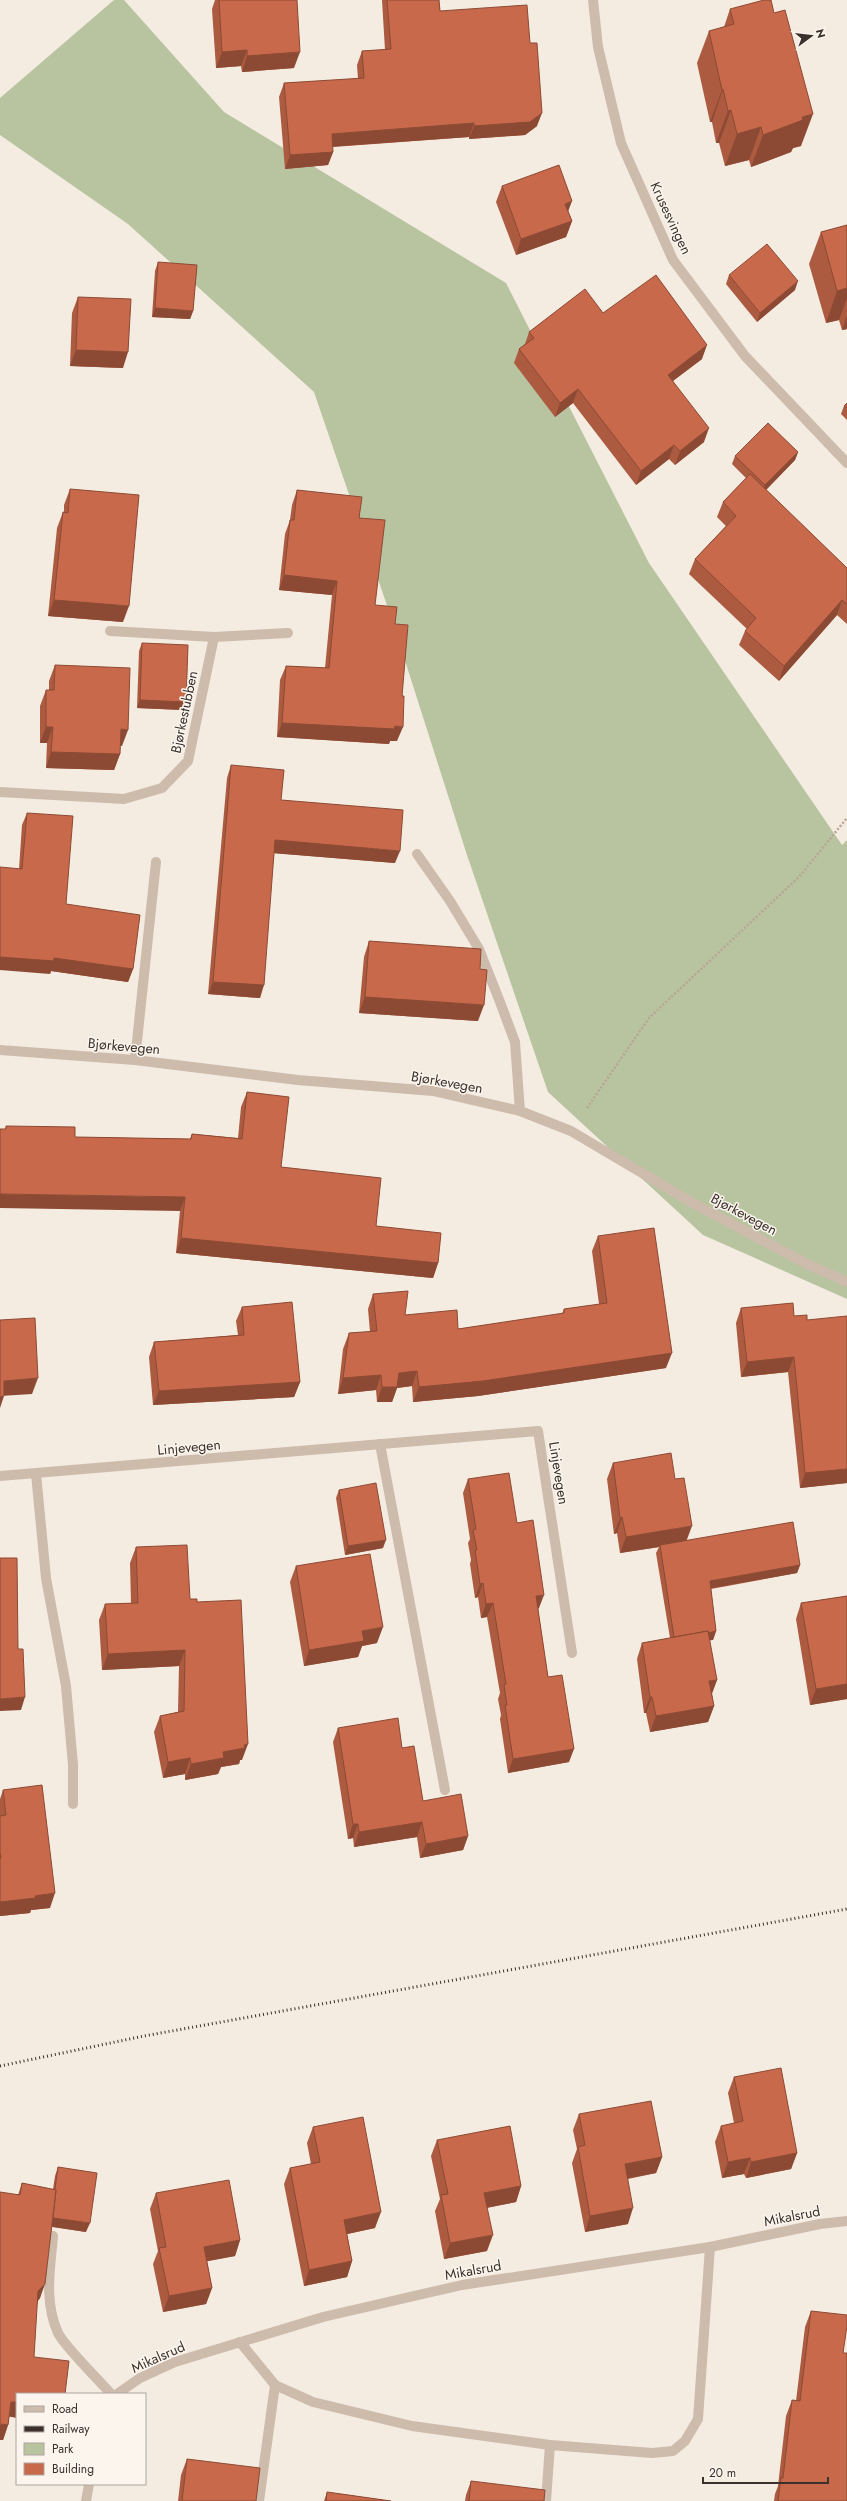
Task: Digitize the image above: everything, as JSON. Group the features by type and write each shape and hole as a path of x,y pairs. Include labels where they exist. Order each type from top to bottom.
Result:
{"street":[{"name":"Krusesvingen","path":"593,0 598,47 621,143 673,260 745,356 847,462"},
{"path":"110,631 214,636 288,633"},
{"name":"Bjørkestubben","path":"0,792 124,799 162,788 188,761 214,636"},
{"path":"417,854 450,901 479,949 515,1042 520,1111"},
{"path":"135,1060 156,862"},
{"name":"Bjørkevegen","path":"0,1050 135,1060 298,1080 433,1091 520,1111 571,1131 691,1202 807,1264 847,1282"},
{"name":"Linjevegen","path":"0,1476 538,1431 572,1653"},
{"path":"380,1444 445,1790"},
{"path":"36,1474 46,1578 66,1686 73,1765 73,1804"},
{"name":"Mikalsrud","path":"118,2393 140,2378 175,2362 323,2317 462,2285 710,2247 820,2224 847,2221"},
{"path":"53,2236 48,2293 49,2307 59,2335 110,2393"},
{"path":"240,2342 276,2385 313,2402 364,2416 412,2426 550,2446 652,2453 673,2450 685,2441 698,2419 710,2247"},
{"path":"259,2501 276,2385"},
{"path":"546,2501 550,2446"},
{"path":"86,2501 88,2485"}],"path":[{"path":"571,1131 649,1018 799,877 847,818"}],"green space":[{"path":"114,0 124,0 224,112 506,283 649,563 842,845 847,840 847,1299 703,1235 548,1092 467,855 393,623 314,392 128,224 0,135 0,98"}],"building":[{"path":"219,0 297,0 300,52 247,56 247,50 222,52"},
{"path":"387,0 439,0 440,11 527,5 530,43 537,43 542,113 530,122 474,126 474,123 332,134 333,152 290,155 284,83 364,78 362,51 391,49"},
{"path":"764,0 771,0 774,13 785,10 813,114 802,117 803,120 763,135 761,127 737,134 731,110 728,111 723,89 722,90 709,31 734,24 730,9"},
{"path":"559,165 572,201 565,204 572,221 521,239 502,186"},
{"path":"847,225 847,288 837,291 821,232"},
{"path":"767,244 798,281 760,313 729,275"},
{"path":"158,262 197,265 193,311 155,308"},
{"path":"656,275 707,345 668,375 709,428 680,451 674,445 641,471 578,389 560,403 519,349 534,338 529,332 585,289 603,313"},
{"path":"78,297 131,299 128,352 76,350"},
{"path":"768,423 798,452 765,485 735,456"},
{"path":"750,474 847,568 847,604 842,600 784,666 745,631 756,618 695,559 736,516 723,502"},
{"path":"70,489 139,495 129,606 54,600 63,512 68,513"},
{"path":"297,490 362,497 359,518 385,520 375,605 397,607 395,624 408,625 402,696 404,696 403,727 395,726 394,729 282,723 286,666 329,668 337,581 284,575 290,520 294,520"},
{"path":"142,643 188,645 186,702 140,700"},
{"path":"55,665 130,668 128,730 121,729 120,754 51,752 53,727 46,727 46,690 54,690"},
{"path":"231,765 284,770 281,800 403,810 400,851 275,840 264,985 213,982"},
{"path":"27,813 73,816 66,904 140,915 133,969 54,958 54,961 0,957 0,867 22,869"},
{"path":"369,941 481,949 480,969 487,970 484,1005 365,997"},
{"path":"247,1092 289,1097 281,1167 381,1178 376,1226 441,1233 438,1263 181,1238 185,1197 0,1194 0,1129 6,1129 6,1126 75,1127 75,1137 191,1139 192,1134 242,1139"},
{"path":"654,1228 672,1353 483,1381 419,1387 417,1371 399,1373 397,1387 382,1387 381,1375 343,1378 349,1333 377,1331 373,1294 408,1291 405,1315 457,1310 458,1329 564,1313 564,1309 607,1303 598,1236"},
{"path":"292,1302 300,1382 159,1391 154,1342 244,1335 242,1307"},
{"path":"793,1303 794,1316 807,1315 807,1320 847,1316 847,1469 805,1473 794,1357 747,1362 741,1308"},
{"path":"35,1318 38,1378 4,1381 4,1396 0,1397 0,1320"},
{"path":"671,1453 675,1479 684,1478 692,1526 626,1537 622,1517 620,1518 613,1463"},
{"path":"509,1473 517,1523 533,1520 544,1595 536,1596 548,1677 562,1675 574,1749 513,1759 505,1705 507,1705 504,1685 506,1684 493,1603 486,1604 483,1583 480,1584 475,1550 477,1550 473,1530 476,1529 468,1479"},
{"path":"376,1483 386,1540 348,1546 339,1490"},
{"path":"793,1522 800,1565 710,1581 716,1631 674,1637 660,1545"},
{"path":"187,1545 190,1599 197,1599 197,1602 241,1600 248,1744 244,1745 245,1748 223,1752 224,1758 191,1764 190,1758 168,1762 160,1716 184,1711 185,1650 108,1654 105,1604 138,1603 136,1547"},
{"path":"370,1554 383,1627 362,1631 364,1641 309,1650 296,1566"},
{"path":"0,1558 17,1558 18,1649 23,1649 25,1697 0,1699"},
{"path":"847,1596 847,1684 816,1689 801,1603"},
{"path":"708,1631 717,1680 709,1681 714,1706 656,1716 652,1697 650,1697 642,1643"},
{"path":"398,1718 402,1748 414,1746 423,1801 461,1794 468,1836 426,1844 422,1822 359,1832 358,1824 353,1824 338,1728"},
{"path":"42,1785 55,1893 35,1896 36,1898 0,1902 0,1816 6,1815 3,1790"},
{"path":"781,2068 797,2153 751,2162 750,2158 728,2162 721,2126 743,2121 734,2077"},
{"path":"651,2101 662,2157 625,2164 633,2208 590,2216 578,2147 585,2145 579,2114"},
{"path":"363,2117 381,2212 344,2220 352,2261 309,2270 290,2168 320,2162 313,2127"},
{"path":"510,2126 521,2186 484,2193 493,2235 450,2243 441,2195 448,2194 437,2140"},
{"path":"58,2167 97,2173 90,2223 53,2218"},
{"path":"229,2180 240,2240 204,2247 212,2288 169,2296 159,2248 166,2247 156,2193"},
{"path":"22,2183 56,2190 45,2284 38,2291 34,2357 69,2361 65,2393 16,2393 16,2402 11,2402 8,2425 1,2424 0,2431 0,2192 20,2195"},
{"path":"811,2311 847,2315 843,2353 847,2353 847,2501 778,2501 781,2478 783,2478 792,2400 800,2401"},
{"path":"187,2459 260,2468 256,2501 182,2501"},
{"path":"471,2481 545,2490 544,2501 469,2501"},
{"path":"327,2492 391,2501 326,2501"}],"railway":[{"path":"0,2066 144,2036 847,1909"}]}
